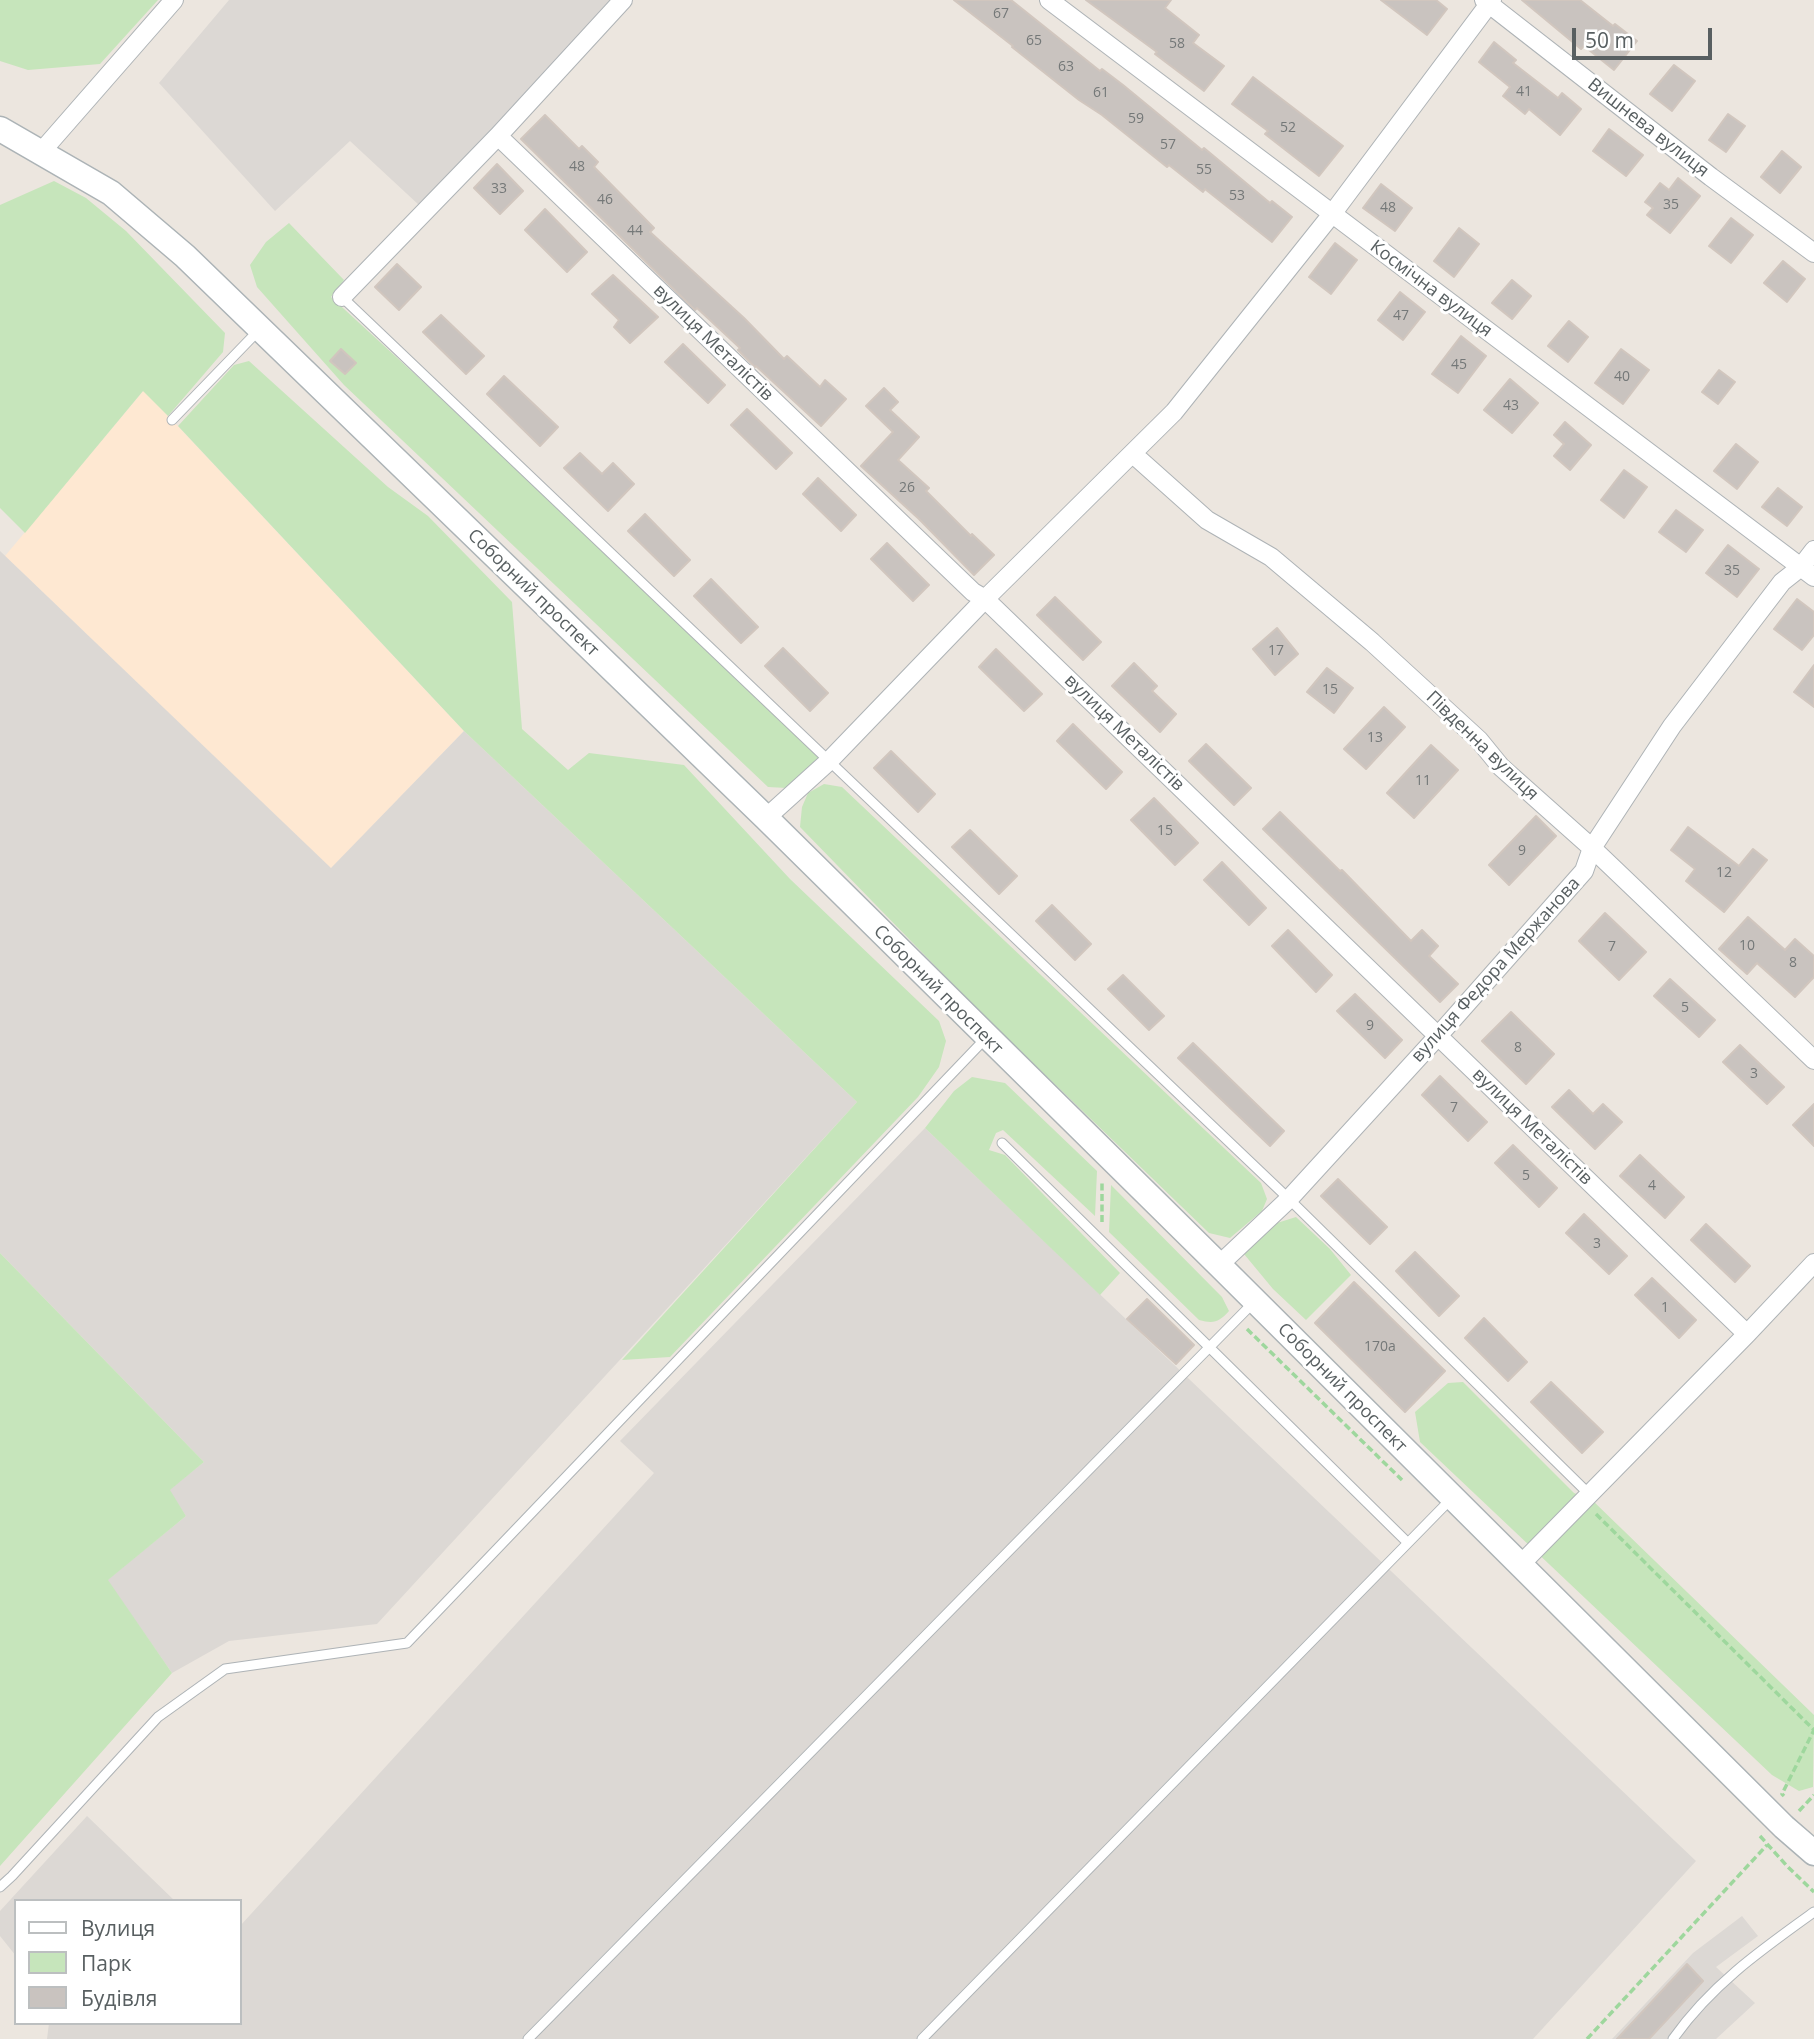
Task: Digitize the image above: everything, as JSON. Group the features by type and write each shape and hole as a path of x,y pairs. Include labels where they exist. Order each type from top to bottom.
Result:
{"main road":[{"name":"Соборний проспект","path":"0,129 111,193 185,256 766,818 1520,1565 1792,1819 1814,1853"}],"street":[{"path":"42,151 174,0"},
{"path":"342,298 498,136 623,0"},
{"name":"Космічна вулиця","path":"1049,0 1807,572"},
{"path":"766,818 829,761 985,599 1174,412 1332,214 1488,1"},
{"name":"Вишнева вулиця","path":"1488,1 1711,177 1814,253"},
{"name":"вулиця Металістів","path":"498,136 973,592 985,599 1747,1334"},
{"name":"Південна вулиця","path":"1133,454 1207,520 1271,556 1372,642 1479,740 1501,767 1592,848 1814,1060"},
{"name":"вулиця Федора Мержанова","path":"1219,1265 1289,1199 1584,871 1592,848 1672,726 1782,582 1807,572 1814,550"},
{"path":"1520,1565 1814,1263"}],"lane":[{"path":"342,298 1289,1199 1587,1498"},
{"path":"172,421 260,329"},
{"path":"0,1887 158,1717 225,1669 407,1643 986,1038"},
{"path":"1002,1143 1408,1542"},
{"path":"528,2039 1255,1301"},
{"path":"922,2039 1452,1497"},
{"path":"1673,2039 1690,2015 1742,1964 1814,1912"}],"path":[{"path":"1101,1241 1102,1151"},
{"path":"1587,1498 1814,1730 1782,1794 1791,1802"},
{"path":"1587,2039 1792,1819 1807,1817"}],"shaded area":[{"path":"229,0 611,0 420,206 350,141 275,211 159,83"},
{"path":"144,390 464,731 331,869 5,556"},
{"path":"0,551 331,868 464,731 857,1102 377,1624 229,1641 172,1673 107,1580 186,1516 169,1490 204,1462 0,1253"},
{"path":"925,1128 1696,1861 1533,2039 47,2039 49,2025 242,2025 242,1924 654,1473 620,1441"},
{"path":"87,1816 173,1899 14,1899 14,1954 0,1936 0,1911"},
{"path":"1742,1916 1758,1936 1716,1967 1755,2003 1716,2039 1612,2039 1693,1953"}],"green space":[{"path":"0,0 158,0 100,64 28,70 0,61"},
{"path":"54,181 86,198 126,231 225,333 223,352 168,416 143,391 25,533 0,508 0,205"},
{"path":"289,223 344,280 331,297 820,758 787,788 768,787 344,385 257,287 250,265 266,242"},
{"path":"249,361 388,487 428,516 512,602 522,729 568,770 589,753 684,765 790,879 939,1021 946,1041 939,1067 918,1097 670,1357 622,1360 857,1102 464,731 178,426 234,365"},
{"path":"824,784 842,787 1261,1183 1267,1199 1262,1211 1230,1238 1209,1233 979,1011 800,827 802,807 808,793"},
{"path":"972,1077 1005,1083 1097,1171 1095,1216 1003,1130 996,1133 989,1150 1005,1155 1120,1273 1100,1295 925,1128 954,1091"},
{"path":"1111,1185 1222,1297 1229,1311 1222,1318 1212,1322 1199,1320 1109,1232"},
{"path":"1296,1217 1330,1249 1351,1275 1306,1320 1273,1289 1244,1254 1277,1223"},
{"path":"0,1253 204,1462 170,1490 186,1516 108,1580 172,1673 0,1866"},
{"path":"1463,1382 1574,1493 1592,1500 1814,1715 1813,1787 1799,1791 1772,1775 1420,1442 1415,1412 1448,1383"}],"building":[{"path":"954,0 1011,0 1100,71 1102,69 1123,85 1202,150 1204,148 1270,203 1272,201 1292,217 1272,242 1205,189 1203,192 1169,165 1167,167"},
{"path":"1086,0 1171,0 1165,8 1199,35 1193,43 1224,66 1204,91 1155,54 1157,52"},
{"path":"1381,0 1436,0 1447,9 1427,35"},
{"path":"1522,0 1580,0 1637,41 1614,70 1584,46 1581,49"},
{"path":"1494,42 1516,60 1513,63 1558,98 1562,93 1581,109 1560,135 1529,109 1525,114 1503,96 1510,87 1479,62"},
{"path":"1674,65 1695,81 1672,111 1650,94"},
{"path":"1253,77 1343,146 1319,176 1265,134 1268,131 1232,104"},
{"path":"1728,114 1745,126 1726,152 1709,140"},
{"path":"545,115 579,149 582,146 598,162 594,167 654,228 650,232 744,318 784,359 787,356 820,387 825,380 846,399 821,426 755,367 738,350 740,348 697,308 695,310 521,139"},
{"path":"1609,129 1643,155 1626,176 1593,151"},
{"path":"1782,151 1801,167 1780,193 1761,177"},
{"path":"497,164 523,191 500,214 474,188"},
{"path":"1678,178 1700,196 1670,233 1647,215 1653,208 1645,202 1660,183 1669,190"},
{"path":"1381,184 1412,208 1395,231 1363,208"},
{"path":"545,209 587,252 567,272 525,230"},
{"path":"1731,218 1753,235 1731,263 1709,246"},
{"path":"1459,228 1479,244 1454,277 1434,261"},
{"path":"1335,243 1357,260 1331,294 1309,277"},
{"path":"1783,261 1805,279 1787,302 1764,283"},
{"path":"397,264 421,287 399,310 375,287"},
{"path":"613,275 658,317 630,343 614,327 619,320 592,294"},
{"path":"1512,280 1531,296 1512,319 1492,303"},
{"path":"1400,292 1425,312 1403,340 1378,320"},
{"path":"441,315 484,356 466,374 423,332"},
{"path":"1569,321 1588,337 1568,362 1548,346"},
{"path":"1461,336 1486,356 1458,393 1432,374"},
{"path":"683,344 725,385 708,403 665,362"},
{"path":"341,349 356,363 345,374 330,361"},
{"path":"1621,349 1649,370 1623,404 1595,383"},
{"path":"1719,370 1735,382 1718,404 1702,392"},
{"path":"504,376 558,427 540,446 487,394"},
{"path":"1510,379 1538,403 1512,433 1484,410"},
{"path":"884,388 898,402 890,410 919,437 898,460 929,488 926,491 971,536 972,534 994,555 974,575 919,519 861,466 893,432 866,406"},
{"path":"747,409 792,453 776,469 731,425"},
{"path":"1565,422 1591,445 1570,470 1554,456 1564,444 1554,435"},
{"path":"1736,444 1758,462 1737,489 1714,471"},
{"path":"580,453 602,474 613,463 634,484 608,511 564,468"},
{"path":"1624,470 1647,487 1624,518 1601,500"},
{"path":"818,478 856,515 841,531 803,494"},
{"path":"1778,488 1802,507 1787,526 1762,507"},
{"path":"1676,510 1703,530 1686,552 1659,532"},
{"path":"645,514 690,560 674,576 628,531"},
{"path":"887,543 929,585 913,601 871,559"},
{"path":"1728,545 1759,569 1737,597 1706,573"},
{"path":"711,579 758,627 741,643 694,596"},
{"path":"1055,597 1101,642 1083,660 1037,615"},
{"path":"1797,599 1814,612 1814,635 1802,650 1774,629"},
{"path":"1277,628 1298,654 1275,675 1253,649"},
{"path":"783,648 828,693 810,711 765,666"},
{"path":"996,649 1042,694 1024,711 979,667"},
{"path":"1134,663 1157,686 1152,691 1176,714 1160,732 1112,686"},
{"path":"1814,665 1814,707 1794,692"},
{"path":"1327,668 1353,688 1334,713 1307,692"},
{"path":"1384,707 1405,727 1366,769 1344,749"},
{"path":"1073,724 1122,772 1106,789 1057,741"},
{"path":"1206,744 1251,788 1234,805 1189,761"},
{"path":"1431,745 1458,770 1414,818 1387,793"},
{"path":"891,751 935,794 918,812 874,768"},
{"path":"1154,798 1198,843 1175,865 1131,820"},
{"path":"1280,812 1342,870 1411,941 1422,930 1438,946 1429,956 1458,984 1440,1002 1263,829"},
{"path":"1536,816 1556,836 1509,885 1489,865"},
{"path":"1688,827 1739,866 1753,849 1767,860 1724,912 1686,881 1695,869 1671,850"},
{"path":"970,830 1017,876 999,894 952,847"},
{"path":"1222,862 1266,908 1249,925 1204,880"},
{"path":"1052,905 1091,944 1075,960 1036,921"},
{"path":"1605,913 1646,952 1619,980 1579,941"},
{"path":"1748,917 1785,950 1795,939 1814,956 1814,977 1795,997 1757,963 1747,974 1719,949"},
{"path":"1288,930 1332,975 1316,992 1272,946"},
{"path":"1123,975 1164,1016 1149,1030 1108,989"},
{"path":"1670,979 1715,1020 1699,1037 1654,996"},
{"path":"1355,994 1402,1040 1385,1058 1337,1011"},
{"path":"1511,1012 1554,1054 1526,1084 1482,1041"},
{"path":"1193,1043 1284,1131 1270,1146 1178,1058"},
{"path":"1740,1045 1784,1087 1767,1104 1723,1062"},
{"path":"1440,1076 1487,1122 1468,1141 1422,1095"},
{"path":"1569,1090 1593,1114 1603,1104 1622,1122 1595,1149 1552,1107"},
{"path":"1814,1104 1814,1146 1793,1125"},
{"path":"1513,1145 1557,1188 1539,1207 1495,1163"},
{"path":"1640,1155 1684,1197 1665,1218 1620,1176"},
{"path":"1338,1179 1387,1227 1370,1244 1321,1196"},
{"path":"1584,1214 1627,1256 1609,1274 1566,1233"},
{"path":"1706,1224 1750,1266 1735,1282 1691,1240"},
{"path":"1415,1252 1459,1296 1439,1316 1396,1271"},
{"path":"1652,1278 1696,1320 1679,1338 1635,1295"},
{"path":"1354,1282 1445,1371 1405,1412 1315,1323"},
{"path":"1147,1299 1194,1345 1176,1364 1127,1319"},
{"path":"1484,1318 1527,1362 1508,1381 1465,1338"},
{"path":"1551,1382 1603,1432 1582,1453 1531,1402"},
{"path":"1687,1964 1703,1981 1649,2039 1617,2039"}]}
